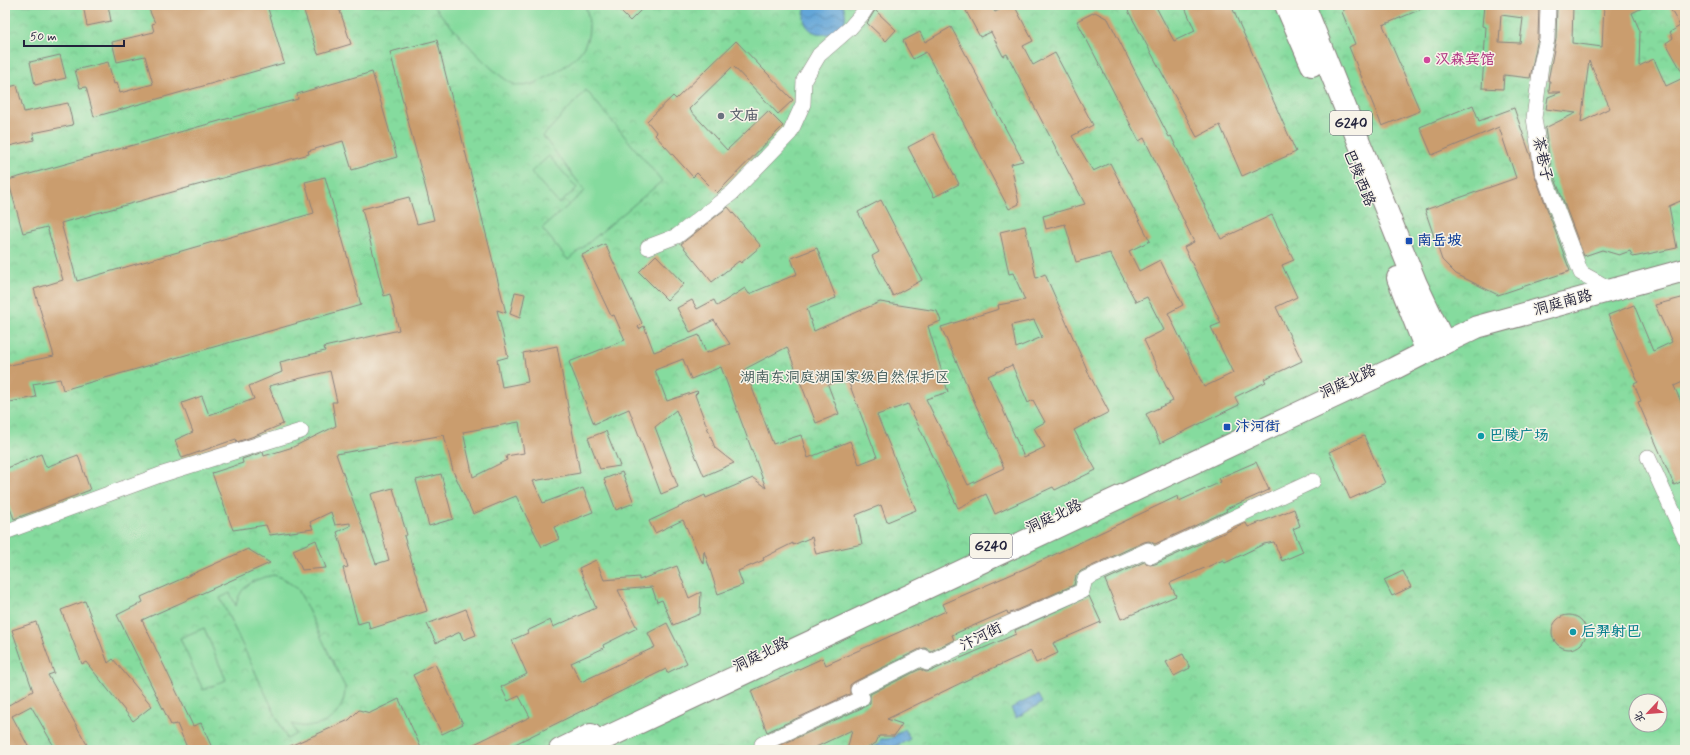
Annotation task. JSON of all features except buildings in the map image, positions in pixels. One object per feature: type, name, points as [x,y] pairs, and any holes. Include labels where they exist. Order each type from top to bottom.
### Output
[{"type":"main road","name":"巴陵西路","points":[[1286,5],[1358,174],[1434,344]]},
{"type":"main road","name":"巴陵西路","points":[[1304,5],[1416,284],[1434,344]]},
{"type":"main road","name":"洞庭南路","points":[[1434,344],[1477,327],[1685,270]]},
{"type":"main road","name":"洞庭北路","points":[[560,750],[917,580],[1350,381],[1434,344]]},
{"type":"main road","name":"洞庭北路","points":[[580,750],[1434,344]]},
{"type":"street","points":[[648,247],[677,236],[732,193],[790,133],[803,104],[804,80],[819,55],[850,28],[868,5]]},
{"type":"street","name":"茶巷子","points":[[1548,5],[1547,39],[1541,65],[1534,118],[1542,170],[1580,273],[1612,290]]},
{"type":"street","points":[[5,532],[160,475],[301,431]]},
{"type":"street","points":[[1648,457],[1685,538]]},
{"type":"street","name":"汴河街","points":[[762,744],[862,698],[858,690],[924,657],[927,663],[1005,625],[1082,591],[1085,579],[1148,550],[1151,556],[1313,481]]},
{"type":"green space","name":"湖南东洞庭湖国家级自然保护区","points":[[5,5],[1685,5],[1685,750],[5,750]]},
{"type":"green space","points":[[432,5],[585,5],[589,30],[587,40],[582,49],[568,64],[536,83],[520,86],[507,80],[484,61]]},
{"type":"green space","points":[[586,90],[662,181],[568,260],[542,228],[585,191],[543,136]]},
{"type":"green space","points":[[549,156],[577,188],[559,204],[531,172]]},
{"type":"green space","points":[[274,575],[284,579],[298,589],[345,687],[341,706],[336,714],[321,724],[302,726],[292,724],[296,734],[287,739],[220,598],[230,593],[236,606],[241,593],[249,584]]},
{"type":"green space","points":[[204,628],[226,680],[203,690],[180,638]]},
{"type":"water","points":[[807,5],[843,5],[845,18],[842,27],[834,33],[824,34],[815,32],[807,27],[804,18]]},
{"type":"water","points":[[1038,695],[1042,703],[1016,718],[1011,708]]},
{"type":"water","points":[[905,729],[910,739],[890,748],[868,750],[878,745],[881,739],[889,739]]},
{"type":"place","name":"汉森宾馆","points":[[1427,60]]},
{"type":"place","name":"文庙","points":[[721,116]]},
{"type":"place","name":"南岳坡","points":[[1409,241]]},
{"type":"place","name":"汴河街","points":[[1227,427]]},
{"type":"place","name":"巴陵广场","points":[[1481,436]]},
{"type":"place","name":"后羿射巴","points":[[1573,632]]}]
